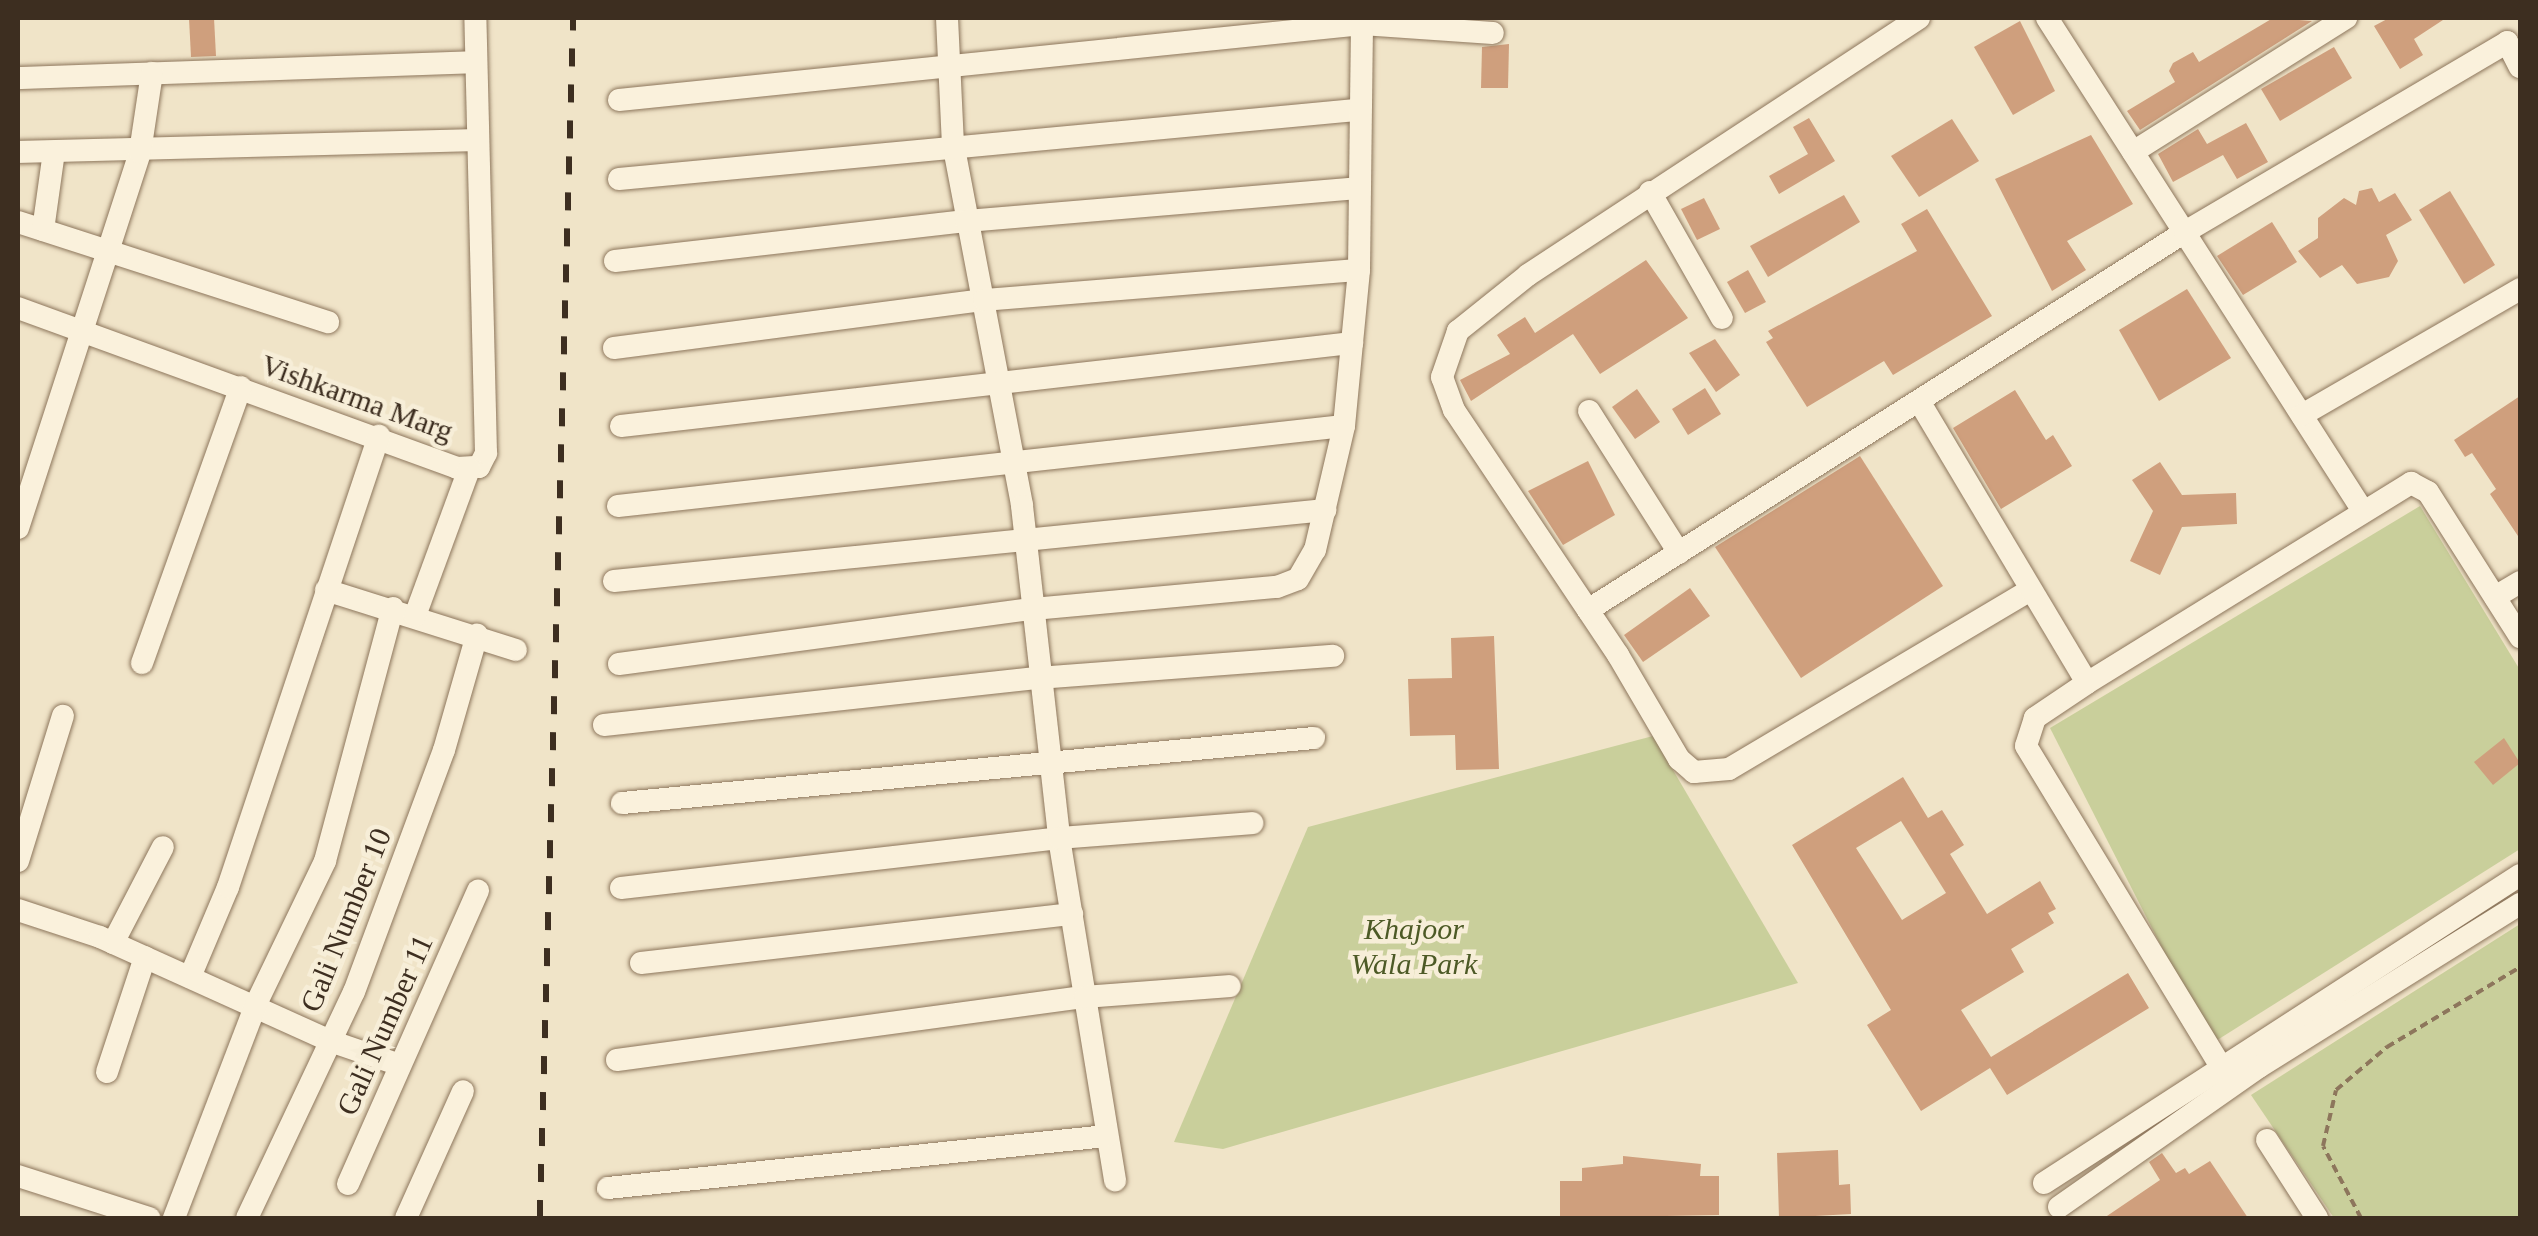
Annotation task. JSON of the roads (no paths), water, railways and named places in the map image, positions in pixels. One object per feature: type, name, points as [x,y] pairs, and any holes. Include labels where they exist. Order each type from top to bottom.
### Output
[{"type":"street","name":"Vishkarma Marg","points":[[18,308],[469,469],[486,453],[475,18]]},
{"type":"street","points":[[948,18],[954,143],[1026,536],[1048,759],[1115,1180]]},
{"type":"street","points":[[1919,18],[1650,192],[1458,331],[1442,378],[1454,410],[1588,610],[1679,759],[1710,776],[2029,591]]},
{"type":"street","points":[[2047,18],[2362,511]]},
{"type":"street","points":[[2133,152],[2346,18]]},
{"type":"street","points":[[619,664],[1032,609],[1277,587],[1310,566],[1344,426],[1352,343],[1358,270],[1356,110],[1362,21]]},
{"type":"street","points":[[618,100],[1362,21],[1493,33]]},
{"type":"street","points":[[1588,610],[2185,232],[2506,42],[2520,67]]},
{"type":"street","points":[[18,78],[476,62]]},
{"type":"street","points":[[18,528],[140,152],[152,73]]},
{"type":"street","points":[[619,179],[954,143],[1356,110]]},
{"type":"street","points":[[18,152],[140,152],[477,140]]},
{"type":"street","points":[[43,230],[54,152]]},
{"type":"street","points":[[614,261],[966,221],[1356,188]]},
{"type":"street","points":[[1650,192],[1722,318]]},
{"type":"street","points":[[18,222],[328,322]]},
{"type":"street","points":[[614,348],[984,300],[1358,270]]},
{"type":"street","points":[[2302,415],[2520,289]]},
{"type":"street","points":[[621,426],[1352,343]]},
{"type":"street","points":[[142,663],[241,387]]},
{"type":"street","points":[[1919,401],[2087,683]]},
{"type":"street","points":[[1588,411],[1679,553]]},
{"type":"street","points":[[618,506],[1344,426]]},
{"type":"street","points":[[190,977],[228,887],[379,436]]},
{"type":"street","points":[[174,1218],[256,1004],[325,862],[404,612],[469,469]]},
{"type":"street","points":[[2226,1075],[2026,746],[2035,718],[2362,511],[2420,484],[2520,638]]},
{"type":"street","points":[[614,581],[1026,536],[1325,510]]},
{"type":"street","points":[[2495,597],[2520,582]]},
{"type":"street","points":[[326,590],[477,634],[516,650]]},
{"type":"street","name":"Gali Number 10","points":[[246,1218],[330,1041],[444,750],[477,634]]},
{"type":"street","points":[[604,725],[1038,678],[1333,656]]},
{"type":"street","points":[[18,861],[64,716]]},
{"type":"street","points":[[622,803],[1048,759],[1314,738]]},
{"type":"street","points":[[620,888],[1059,838],[1252,823]]},
{"type":"street","points":[[113,943],[163,847]]},
{"type":"street","points":[[2059,1207],[2226,1075],[2520,875]]},
{"type":"street","name":"Gali Number 11","points":[[348,1184],[397,1064],[478,892]]},
{"type":"street","points":[[2044,1182],[2520,904]]},
{"type":"street","points":[[18,910],[113,943],[256,1004],[330,1041],[397,1064]]},
{"type":"street","points":[[640,963],[1072,914]]},
{"type":"street","points":[[107,1072],[145,957]]},
{"type":"street","points":[[617,1060],[1084,997],[1230,986]]},
{"type":"street","points":[[406,1218],[462,1091]]},
{"type":"street","points":[[608,1188],[1106,1136]]},
{"type":"street","points":[[2267,1140],[2316,1218]]},
{"type":"street","points":[[18,1176],[149,1218]]},
{"type":"railway","points":[[540,1218],[573,18]]},
{"type":"park label","name":"Khajoor Wala Park","points":[[1414,946]]}]
